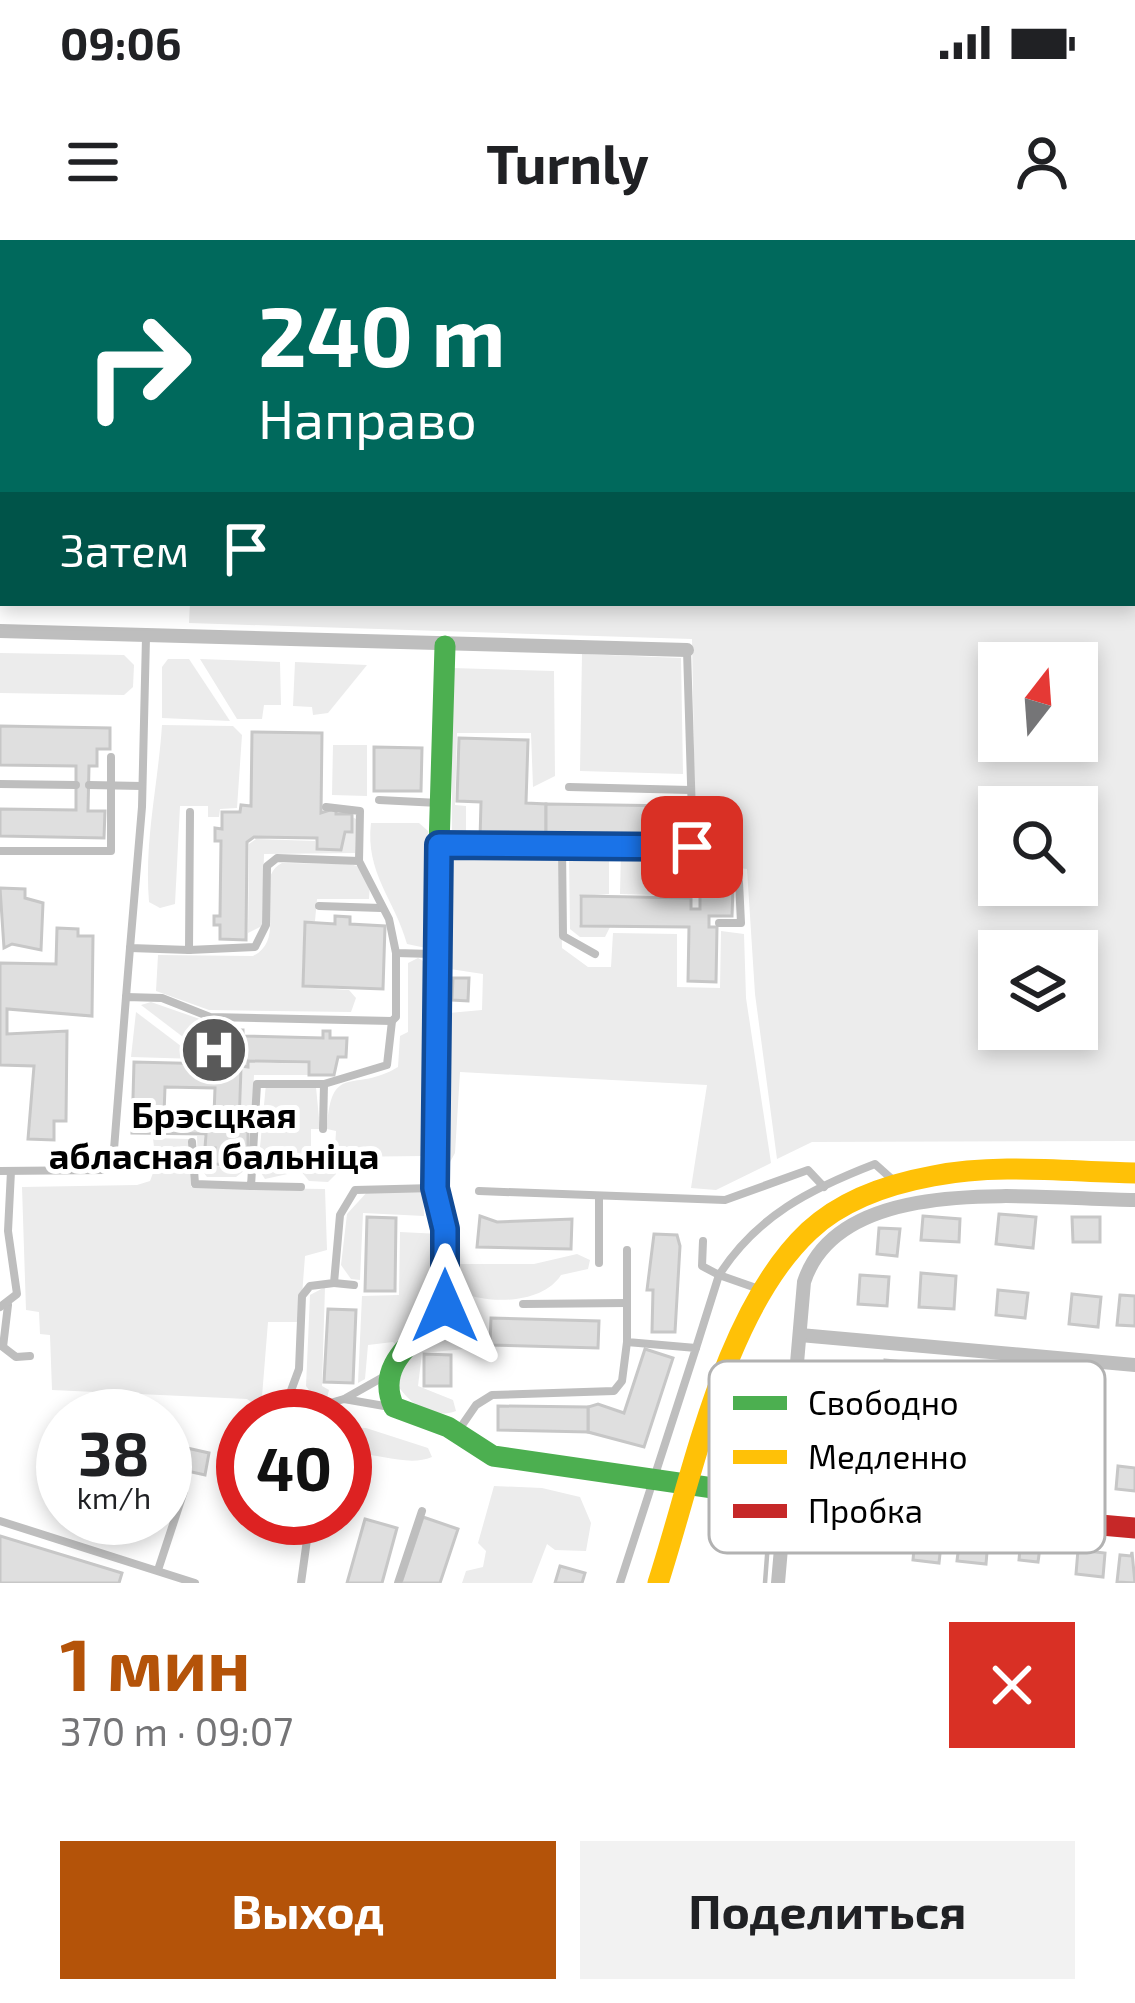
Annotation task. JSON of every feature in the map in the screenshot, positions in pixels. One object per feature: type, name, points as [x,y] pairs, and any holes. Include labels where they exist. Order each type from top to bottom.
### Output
[{"type":"street","points":[[0,631],[687,650]]},
{"type":"street","points":[[445,646],[435,954],[435,1188],[445,1229],[445,1306],[388,1374],[386,1391],[394,1407],[457,1432],[493,1456],[709,1490]]},
{"type":"street","points":[[730,1361],[759,1289],[823,1220],[896,1184],[939,1175],[1135,1173]]},
{"type":"street","points":[[798,1361],[811,1262],[859,1221],[892,1205],[910,1200],[1135,1200]]},
{"type":"street","points":[[800,1335],[1090,1361]]},
{"type":"street","points":[[1105,1362],[1135,1365]]},
{"type":"street","points":[[658,1583],[709,1425]]},
{"type":"street","points":[[1105,1525],[1135,1528]]},
{"type":"street","points":[[778,1583],[780,1553]]},
{"type":"lane","points":[[30,1356],[16,1357],[3,1347],[4,1306],[17,1294],[18,1270],[9,1252],[6,1171],[106,1170],[113,1162],[142,786],[146,635]]},
{"type":"lane","points":[[687,650],[694,883],[739,882],[741,922],[719,922]]},
{"type":"lane","points":[[0,851],[110,851],[110,757]]},
{"type":"lane","points":[[0,784],[76,784]]},
{"type":"lane","points":[[89,785],[142,786]]},
{"type":"lane","points":[[569,788],[690,790]]},
{"type":"lane","points":[[379,800],[440,802]]},
{"type":"lane","points":[[250,1186],[257,1084],[324,1084],[387,1065],[396,1017],[396,953],[382,908],[359,861],[360,812],[326,807]]},
{"type":"lane","points":[[189,950],[190,812]]},
{"type":"lane","points":[[439,845],[692,847]]},
{"type":"lane","points":[[562,847],[562,936],[595,954]]},
{"type":"lane","points":[[130,948],[255,947],[266,926],[270,860],[359,861]]},
{"type":"lane","points":[[319,906],[382,908]]},
{"type":"lane","points":[[396,953],[435,954]]},
{"type":"lane","points":[[126,997],[162,998],[210,1017],[392,1021]]},
{"type":"lane","points":[[323,1129],[324,1084]]},
{"type":"lane","points":[[192,1142],[195,1184],[301,1186]]},
{"type":"lane","points":[[620,1583],[719,1275],[741,1240],[771,1212],[875,1163],[896,1184]]},
{"type":"lane","points":[[479,1190],[725,1200],[808,1170],[824,1187]]},
{"type":"lane","points":[[334,1283],[340,1215],[355,1190],[435,1188]]},
{"type":"lane","points":[[599,1197],[599,1263]]},
{"type":"lane","points":[[703,1240],[702,1265],[759,1289]]},
{"type":"lane","points":[[457,1432],[476,1405],[492,1395],[614,1391],[622,1381],[627,1342],[627,1250]]},
{"type":"lane","points":[[288,1389],[299,1369],[302,1296],[310,1286],[354,1285]]},
{"type":"lane","points":[[523,1304],[627,1303]]},
{"type":"lane","points":[[627,1342],[696,1348]]},
{"type":"lane","points":[[362,1389],[388,1374]]},
{"type":"lane","points":[[372,1403],[394,1407]]},
{"type":"lane","points":[[398,1583],[422,1510]]},
{"type":"lane","points":[[0,1521],[195,1583]]},
{"type":"lane","points":[[158,1570],[166,1545]]},
{"type":"lane","points":[[301,1583],[306,1545]]},
{"type":"shaded area","points":[[190,606],[1135,606],[1135,1141],[812,1142],[777,1159],[755,994],[747,869],[696,863],[692,639],[189,623]]},
{"type":"shaded area","points":[[0,653],[124,655],[134,665],[133,687],[124,695],[0,693]]},
{"type":"shaded area","points":[[582,654],[681,658],[683,774],[580,771]]},
{"type":"shaded area","points":[[168,659],[189,659],[230,721],[162,718],[162,667]]},
{"type":"shaded area","points":[[200,659],[280,662],[281,705],[264,705],[262,719],[237,719]]},
{"type":"shaded area","points":[[295,662],[367,665],[328,713],[313,715],[312,707],[293,706]]},
{"type":"shaded area","points":[[452,668],[554,671],[555,776],[533,787],[531,733],[457,733],[455,805],[466,806],[466,834],[452,840]]},
{"type":"shaded area","points":[[162,725],[233,726],[242,735],[237,808],[220,809],[219,817],[208,817],[208,806],[180,806],[175,904],[160,908],[149,902],[148,879]]},
{"type":"shaded area","points":[[333,745],[367,745],[367,796],[332,795]]},
{"type":"shaded area","points":[[352,817],[356,819],[355,853],[264,854],[262,926],[248,933],[249,844],[256,839],[315,841],[316,850],[341,851],[346,834],[352,833]]},
{"type":"shaded area","points":[[371,823],[419,823],[428,831],[426,948],[407,944],[372,857]]},
{"type":"shaded area","points":[[449,845],[516,850],[517,858],[560,858],[562,948],[588,967],[611,967],[613,933],[677,934],[677,987],[720,988],[721,931],[744,934],[746,998],[771,1163],[716,1190],[691,1188],[707,1085],[460,1072],[455,1153],[450,1162],[449,1013],[482,1010],[483,974],[450,969]]},
{"type":"shaded area","points":[[578,850],[609,850],[609,894],[579,896],[579,925],[610,927],[605,937],[580,937],[570,929],[569,857]]},
{"type":"shaded area","points":[[621,850],[684,853],[688,896],[620,894]]},
{"type":"shaded area","points":[[282,863],[350,864],[360,867],[370,884],[369,899],[317,899],[315,921],[304,921],[302,987],[349,990],[356,998],[351,1012],[209,1010],[156,991],[158,955],[253,956],[264,947],[270,923],[269,882]]},
{"type":"shaded area","points":[[418,958],[425,962],[430,1151],[423,1156],[338,1157],[336,1174],[328,1182],[309,1181],[301,1171],[265,1179],[258,1168],[266,1084],[316,1087],[320,1129],[311,1129],[311,1148],[335,1149],[336,1131],[327,1129],[329,1108],[340,1086],[398,1067],[400,1036],[408,1032],[408,963]]},
{"type":"shaded area","points":[[151,1002],[214,1024],[213,1048],[204,1053],[141,1005]]},
{"type":"shaded area","points":[[136,1012],[198,1059],[131,1057]]},
{"type":"shaded area","points":[[250,1062],[309,1064],[308,1075],[254,1075],[249,1167],[236,1177],[207,1177],[198,1165],[197,1136],[204,1136],[205,1149],[213,1150],[214,1166],[233,1167],[234,1157],[248,1157],[249,1130],[241,1130],[242,1068]]},
{"type":"shaded area","points":[[153,1138],[189,1139],[191,1187],[325,1189],[327,1250],[305,1256],[300,1322],[268,1322],[263,1389],[216,1389],[216,1398],[192,1396],[192,1389],[52,1389],[50,1335],[40,1334],[39,1312],[26,1310],[22,1187],[137,1185],[150,1181],[156,1165]]},
{"type":"shaded area","points":[[369,1190],[423,1191],[424,1216],[363,1213],[360,1280],[351,1279],[341,1265],[347,1214]]},
{"type":"shaded area","points":[[400,1232],[440,1234],[438,1303],[432,1314],[416,1312],[414,1327],[422,1334],[447,1325],[464,1341],[464,1349],[422,1353],[418,1386],[453,1400],[456,1411],[430,1412],[403,1392],[397,1385],[408,1356],[393,1342],[368,1345],[365,1379],[358,1383],[362,1296],[399,1295]]},
{"type":"shaded area","points":[[577,1254],[590,1260],[588,1269],[561,1275],[527,1297],[497,1300],[455,1290],[454,1264],[534,1264]]},
{"type":"shaded area","points":[[325,1287],[322,1386],[327,1389],[306,1386],[310,1295]]},
{"type":"shaded area","points":[[372,1430],[428,1448],[432,1457],[411,1461],[372,1456]]},
{"type":"shaded area","points":[[494,1486],[542,1488],[580,1497],[591,1523],[586,1551],[555,1550],[547,1544],[532,1583],[462,1583],[466,1571],[483,1567],[486,1551],[478,1543]]},
{"type":"building","points":[[0,726],[110,728],[110,749],[97,749],[97,766],[89,766],[88,811],[105,811],[104,838],[0,836],[0,809],[76,810],[76,766],[0,765]]},
{"type":"building","points":[[252,732],[322,733],[321,813],[336,808],[336,814],[352,814],[352,832],[345,832],[341,850],[317,849],[317,838],[254,837],[247,842],[246,940],[220,939],[214,916],[220,916],[221,841],[215,841],[215,828],[222,829],[222,812],[240,812],[241,805],[251,806]]},
{"type":"building","points":[[459,738],[528,740],[526,803],[546,804],[546,841],[480,839],[481,802],[457,801]]},
{"type":"building","points":[[374,747],[422,748],[421,791],[374,791]]},
{"type":"building","points":[[546,804],[677,806],[676,839],[546,837]]},
{"type":"building","points":[[0,888],[25,889],[25,898],[43,903],[41,950],[12,944],[4,948]]},
{"type":"building","points":[[700,889],[733,889],[732,916],[709,916],[709,927],[717,927],[716,982],[688,981],[689,927],[581,926],[581,896],[691,898],[691,909],[700,909]]},
{"type":"building","points":[[335,916],[350,917],[350,924],[385,926],[383,989],[303,986],[305,922],[335,924]]},
{"type":"building","points":[[57,928],[93,936],[92,1016],[7,1009],[7,1034],[67,1031],[66,1121],[54,1121],[54,1140],[28,1139],[34,1066],[0,1065],[0,963],[56,964]]},
{"type":"building","points":[[453,978],[469,978],[468,1001],[452,1000]]},
{"type":"building","points":[[234,1030],[243,1030],[243,1036],[323,1038],[323,1031],[330,1031],[330,1038],[347,1038],[346,1057],[338,1057],[334,1075],[309,1075],[309,1062],[248,1061],[248,1067],[241,1066],[239,1131],[248,1131],[248,1157],[233,1156],[232,1165],[214,1164],[215,1148],[205,1148],[206,1134],[132,1133],[134,1062],[216,1064],[209,1060],[209,1052],[217,1052],[217,1036],[234,1036]],"holes":[[[165,1087],[215,1088],[214,1115],[164,1114]]]},
{"type":"building","points":[[999,1214],[1036,1217],[1033,1248],[996,1244]]},
{"type":"building","points":[[480,1216],[497,1222],[572,1219],[571,1249],[477,1247]]},
{"type":"building","points":[[923,1216],[960,1219],[959,1242],[921,1240]]},
{"type":"building","points":[[367,1217],[396,1218],[395,1291],[365,1291]]},
{"type":"building","points":[[1072,1217],[1100,1217],[1100,1242],[1073,1242]]},
{"type":"building","points":[[879,1228],[900,1229],[897,1256],[877,1254]]},
{"type":"building","points":[[654,1234],[677,1235],[680,1246],[675,1332],[652,1332],[653,1290],[647,1290]]},
{"type":"building","points":[[921,1273],[956,1276],[954,1309],[919,1307]]},
{"type":"building","points":[[860,1275],[889,1277],[887,1306],[858,1304]]},
{"type":"building","points":[[998,1290],[1028,1293],[1025,1318],[996,1315]]},
{"type":"building","points":[[1072,1294],[1101,1297],[1098,1327],[1069,1324]]},
{"type":"building","points":[[1120,1295],[1135,1296],[1135,1326],[1117,1325]]},
{"type":"building","points":[[328,1309],[356,1310],[353,1383],[324,1382]]},
{"type":"building","points":[[491,1318],[599,1321],[598,1348],[490,1345]]},
{"type":"building","points":[[645,1349],[673,1358],[644,1447],[588,1432],[588,1407],[598,1404],[624,1413]]},
{"type":"building","points":[[424,1354],[451,1355],[451,1386],[424,1386]]},
{"type":"building","points":[[498,1406],[588,1407],[588,1432],[498,1430]]},
{"type":"building","points":[[192,1449],[209,1453],[205,1475],[192,1472]]},
{"type":"building","points":[[1118,1466],[1135,1468],[1135,1491],[1116,1489]]},
{"type":"building","points":[[423,1517],[458,1529],[440,1583],[401,1583]]},
{"type":"building","points":[[372,1521],[397,1528],[382,1583],[347,1583],[358,1545],[372,1545]]},
{"type":"building","points":[[0,1536],[122,1573],[119,1583],[0,1583]]},
{"type":"building","points":[[1132,1552],[1135,1583],[1117,1582],[1120,1555],[1131,1556]]},
{"type":"building","points":[[914,1553],[940,1553],[939,1563],[913,1560]]},
{"type":"building","points":[[958,1553],[987,1553],[986,1564],[957,1561]]},
{"type":"building","points":[[1020,1553],[1039,1553],[1038,1562],[1019,1560]]},
{"type":"building","points":[[1078,1553],[1105,1553],[1103,1577],[1076,1574]]},
{"type":"building","points":[[560,1566],[585,1573],[582,1583],[555,1583]]},
{"type":"waterway","points":[[765,1583],[767,1553]]},
{"type":"traffic: fast","points":[[445,646],[434,1014],[435,1188],[445,1229],[445,1306],[395,1364],[389,1391],[394,1407],[448,1427],[493,1456],[709,1487]]},
{"type":"traffic: slow","points":[[728,1361],[754,1305],[780,1265],[809,1231],[836,1210],[867,1195],[958,1172],[1135,1173]]},
{"type":"traffic: slow","points":[[658,1583],[709,1415]]},
{"type":"traffic: jam","points":[[1105,1525],[1135,1528]]},
{"type":"place","name":"Брэсцкая абласная бальніца","points":[[214,1050]]},
{"type":"route","points":[[445,1306],[445,1229],[435,1188],[439,845],[692,847]]}]
